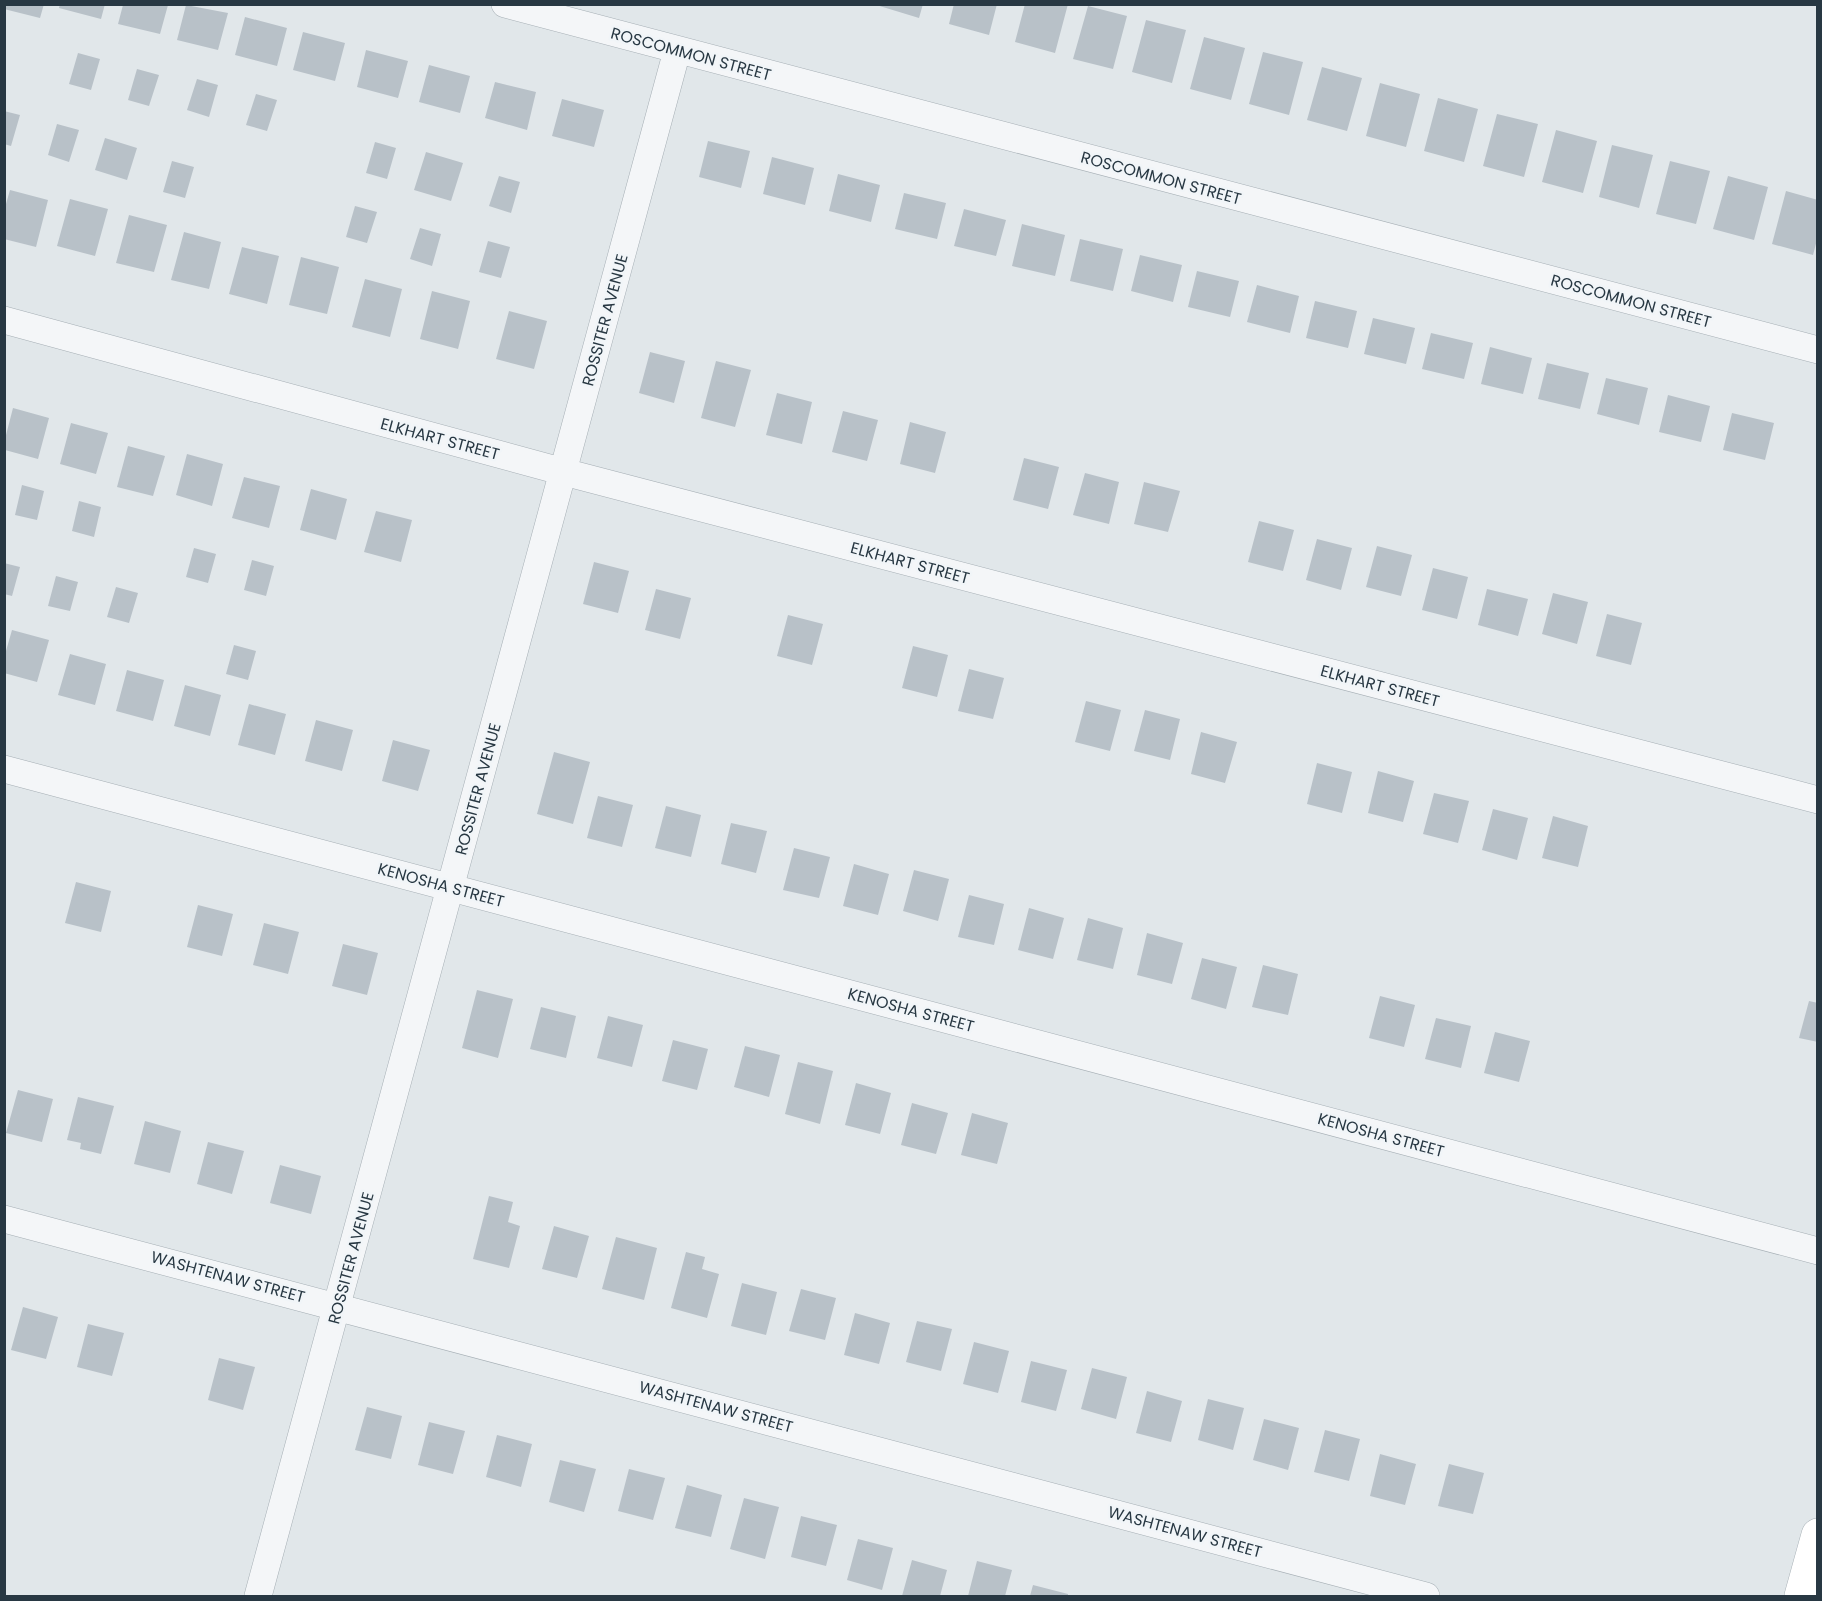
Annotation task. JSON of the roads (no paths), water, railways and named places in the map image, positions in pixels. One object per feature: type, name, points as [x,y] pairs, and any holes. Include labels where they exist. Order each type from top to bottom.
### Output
[{"type":"street","name":"ROSCOMMON STREET","points":[[504,4],[1818,350]]},
{"type":"street","name":"ROSSITER AVENUE","points":[[258,1596],[677,51]]},
{"type":"street","name":"ELKHART STREET","points":[[4,320],[564,472],[1818,800]]},
{"type":"street","name":"KENOSHA STREET","points":[[4,769],[1818,1251]]},
{"type":"street","name":"WASHTENAW STREET","points":[[4,1219],[1426,1596]]},
{"type":"street","points":[[1801,1596],[1818,1534]]}]
